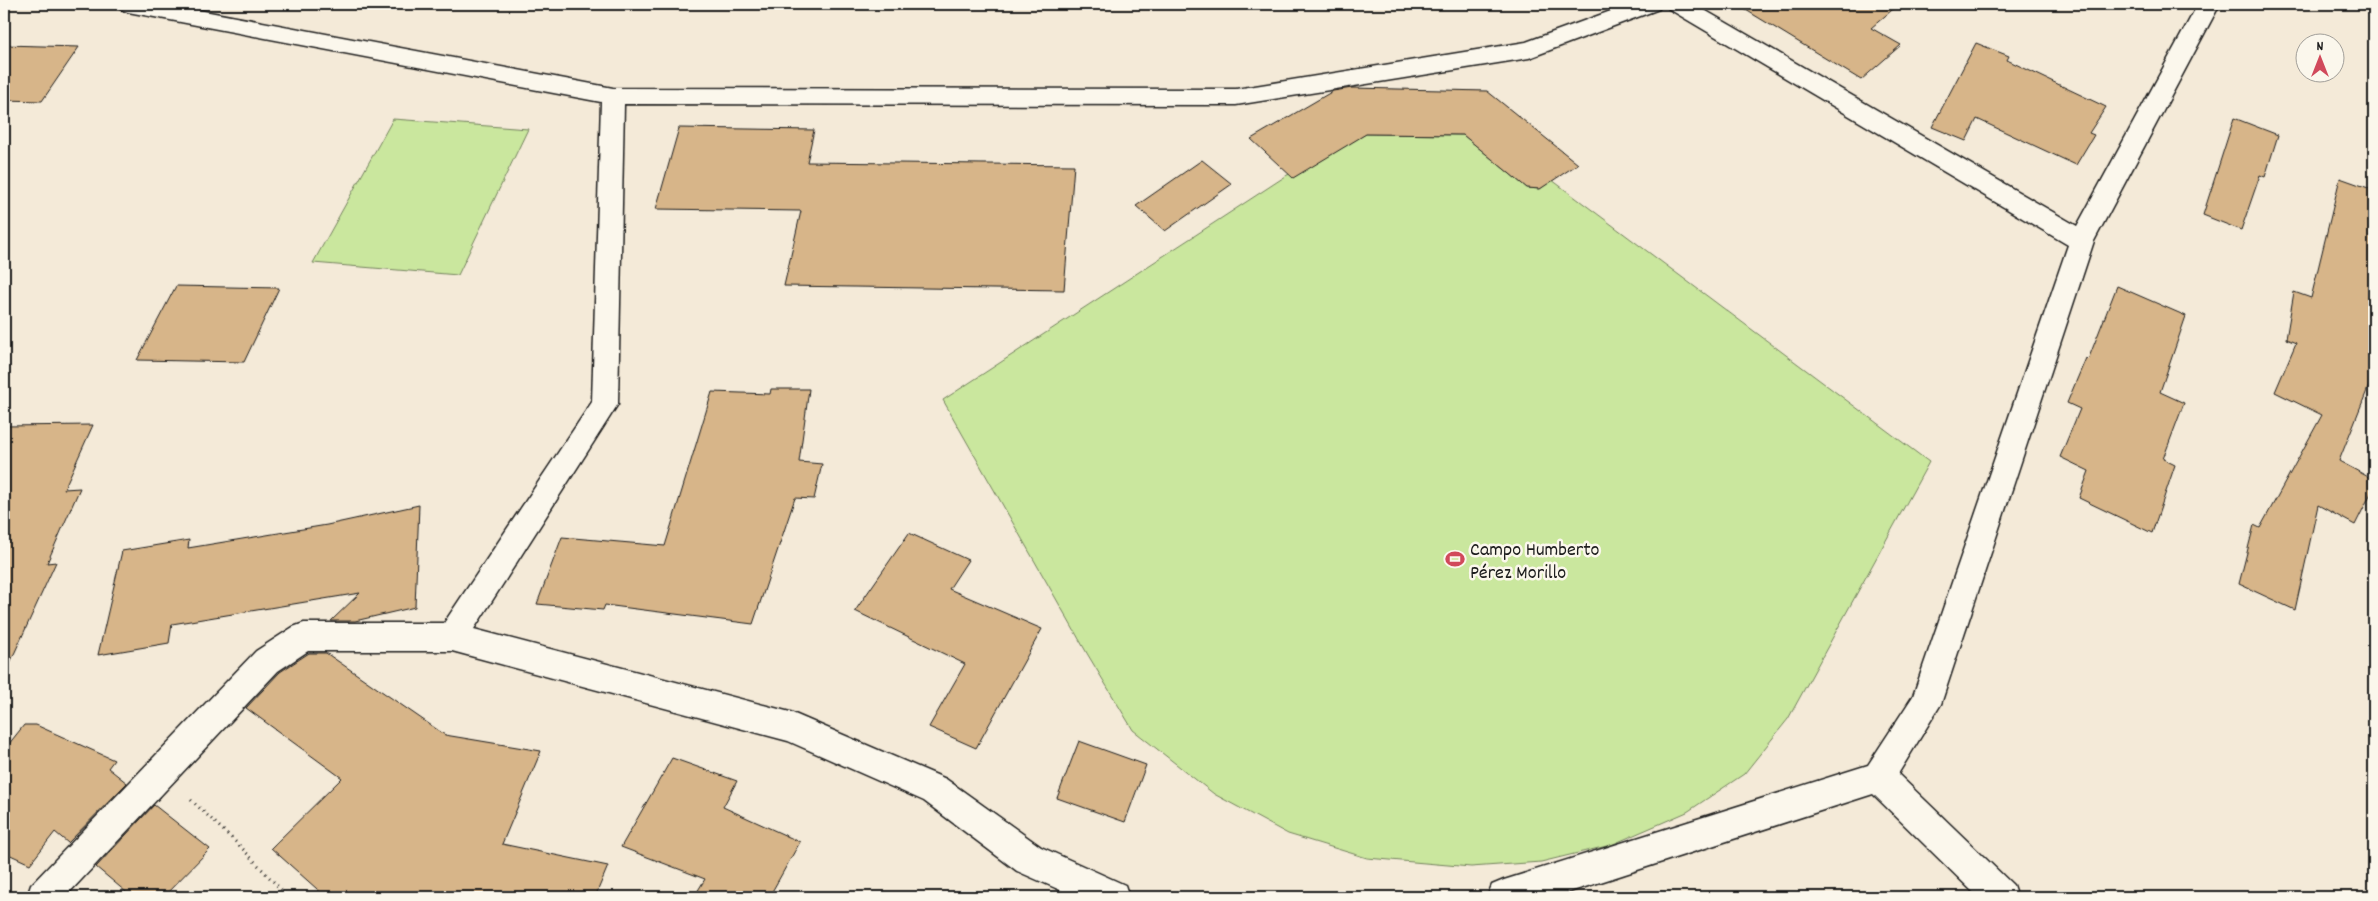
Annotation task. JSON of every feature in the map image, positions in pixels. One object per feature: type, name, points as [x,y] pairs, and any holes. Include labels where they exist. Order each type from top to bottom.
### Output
[{"type":"street","points":[[128,4],[613,96],[1236,97],[1529,50],[1651,4]]},
{"type":"street","points":[[1677,4],[2082,241]]},
{"type":"street","points":[[1504,897],[1878,777],[1926,704],[2082,241],[2209,4]]},
{"type":"street","points":[[452,637],[605,404],[613,96]]},
{"type":"street","points":[[43,897],[267,661],[304,637],[452,637],[790,728],[935,790],[1028,859],[1113,897]]},
{"type":"street","points":[[1878,777],[2001,897]]},
{"type":"path","points":[[161,772],[240,846],[288,897]]},
{"type":"green space","points":[[393,119],[528,129],[458,275],[313,263]]},
{"type":"green space","name":"Campo Humberto Pérez Morillo","points":[[1366,134],[1463,135],[1527,188],[1540,189],[1552,180],[1929,462],[1788,719],[1744,774],[1687,812],[1611,845],[1541,862],[1471,867],[1367,858],[1288,834],[1214,794],[1133,730],[1088,655],[943,400],[1289,174]]},
{"type":"building","points":[[1736,4],[1899,4],[1871,28],[1901,45],[1861,80]]},
{"type":"building","points":[[1976,43],[2009,56],[2007,60],[2106,107],[2089,133],[2094,135],[2076,165],[1977,119],[1966,141],[1932,127]]},
{"type":"building","points":[[4,45],[79,47],[42,101],[4,100]]},
{"type":"building","points":[[1352,88],[1487,91],[1578,164],[1540,189],[1527,188],[1463,135],[1366,134],[1293,178],[1251,139],[1333,91]]},
{"type":"building","points":[[2234,118],[2278,135],[2265,177],[2260,175],[2241,230],[2203,215]]},
{"type":"building","points":[[679,128],[814,130],[807,162],[1074,165],[1064,290],[784,286],[801,211],[656,209]]},
{"type":"building","points":[[1202,160],[1232,184],[1165,231],[1136,206]]},
{"type":"building","points":[[2340,178],[2374,190],[2374,373],[2339,461],[2374,480],[2374,487],[2355,525],[2318,505],[2295,610],[2239,584],[2254,525],[2260,528],[2322,415],[2275,392],[2296,343],[2286,339],[2294,292],[2311,298]]},
{"type":"building","points":[[176,286],[279,288],[244,362],[137,360]]},
{"type":"building","points":[[2117,286],[2186,316],[2160,392],[2184,403],[2163,459],[2175,465],[2152,533],[2079,498],[2089,471],[2060,457],[2080,409],[2067,403],[2086,358],[2088,360]]},
{"type":"building","points":[[771,389],[809,389],[799,462],[822,464],[814,499],[795,498],[753,624],[605,605],[603,610],[537,604],[562,537],[665,546],[712,392],[770,394]]},
{"type":"building","points":[[93,425],[64,489],[80,488],[47,563],[56,562],[4,676],[4,426]]},
{"type":"building","points":[[419,505],[415,607],[355,621],[331,621],[360,593],[172,624],[169,643],[98,655],[122,551],[189,540],[188,548],[327,525]]},
{"type":"building","points":[[909,533],[968,560],[949,589],[1042,629],[976,748],[929,727],[965,664],[855,611]]},
{"type":"building","points":[[309,653],[326,653],[445,735],[541,751],[502,844],[608,866],[595,897],[326,897],[271,848],[342,778],[246,708],[280,672]]},
{"type":"building","points":[[24,725],[36,725],[114,760],[108,768],[127,783],[68,843],[55,832],[30,864],[4,852],[4,750]]},
{"type":"building","points":[[1079,741],[1146,765],[1125,822],[1057,798]]},
{"type":"building","points":[[672,758],[737,781],[723,807],[800,842],[769,897],[694,897],[705,879],[621,847]]},
{"type":"building","points":[[154,805],[210,849],[163,897],[132,897],[96,867]]},
{"type":"place","name":"Campo Humberto Pérez Morillo","points":[[1455,559]]}]
